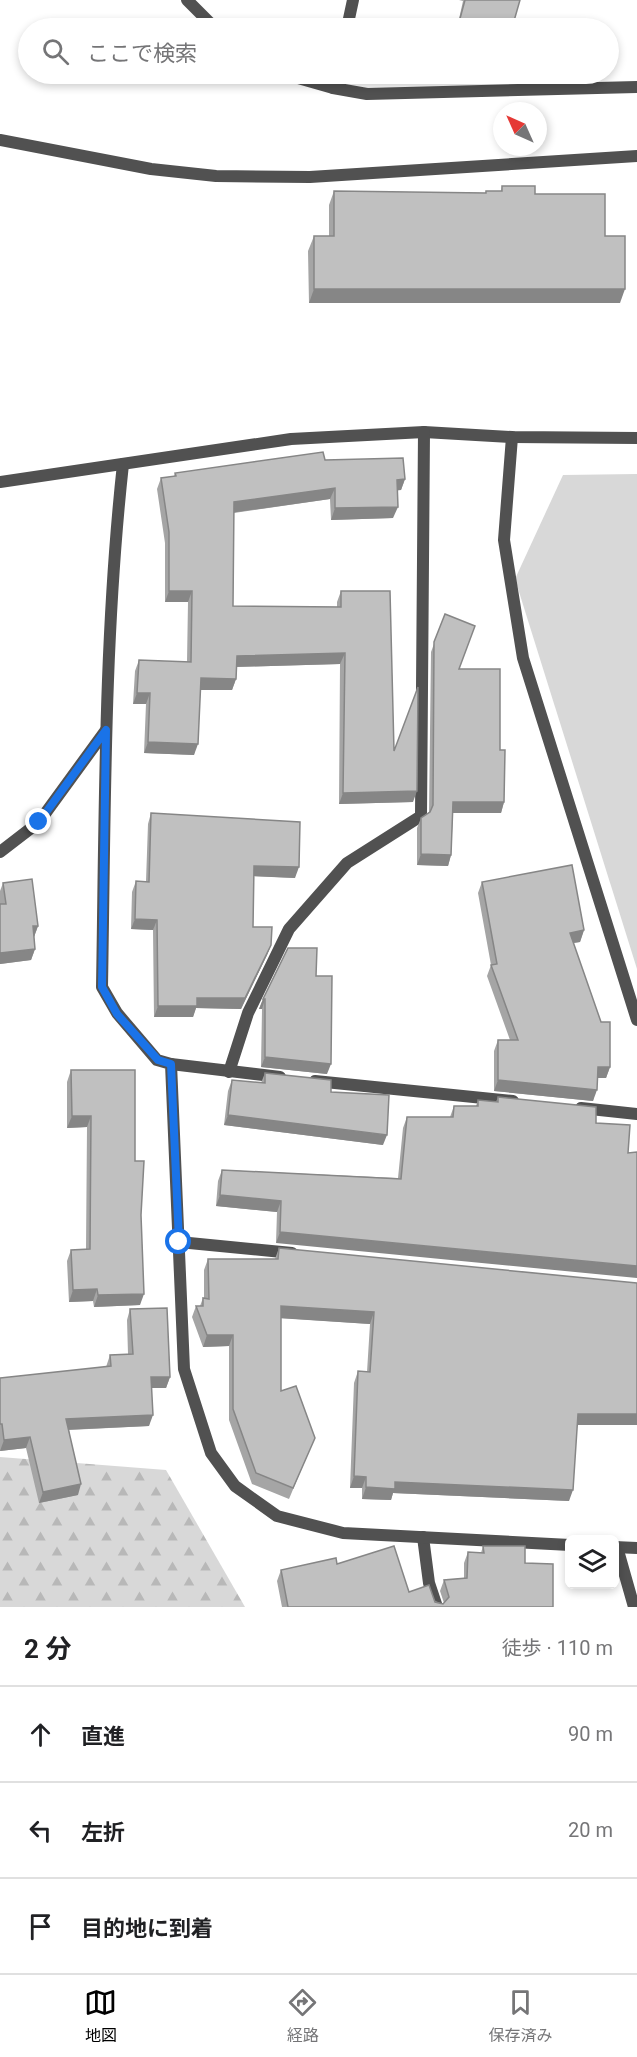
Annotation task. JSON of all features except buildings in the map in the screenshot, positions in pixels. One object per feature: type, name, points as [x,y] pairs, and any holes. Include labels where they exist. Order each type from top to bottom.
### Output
[{"type":"street","points":[[187,0],[205,18]]},
{"type":"street","points":[[349,18],[353,0]]},
{"type":"street","points":[[319,84],[366,94],[637,87]]},
{"type":"street","points":[[333,88],[334,84]]},
{"type":"street","points":[[0,140],[151,169],[216,176],[310,177],[637,156]]},
{"type":"street","points":[[229,1072],[248,1013],[289,929],[347,863],[421,816],[424,432]]},
{"type":"street","points":[[0,482],[291,439],[424,432],[512,437],[637,438]]},
{"type":"street","points":[[512,437],[504,540],[523,658],[637,1020]]},
{"type":"street","points":[[123,464],[112,561],[106,730],[102,987],[117,1014],[158,1060],[171,1064],[531,1103]]},
{"type":"street","points":[[0,852],[39,822],[106,730]]},
{"type":"street","points":[[171,1064],[184,1369],[211,1453],[235,1486],[277,1516],[343,1533],[565,1545]]},
{"type":"street","points":[[567,1106],[637,1114]]},
{"type":"street","points":[[179,1242],[308,1255]]},
{"type":"street","points":[[423,1537],[429,1583],[437,1607]]},
{"type":"street","points":[[619,1547],[637,1548]]},
{"type":"street","points":[[619,1557],[634,1607]]},
{"type":"green space","points":[[637,474],[637,969],[515,579],[563,475]]},
{"type":"green space","points":[[0,1457],[166,1470],[245,1607],[0,1607]]},
{"type":"route","points":[[39,822],[106,730],[102,987],[117,1014],[158,1060],[171,1064],[179,1242]]}]
